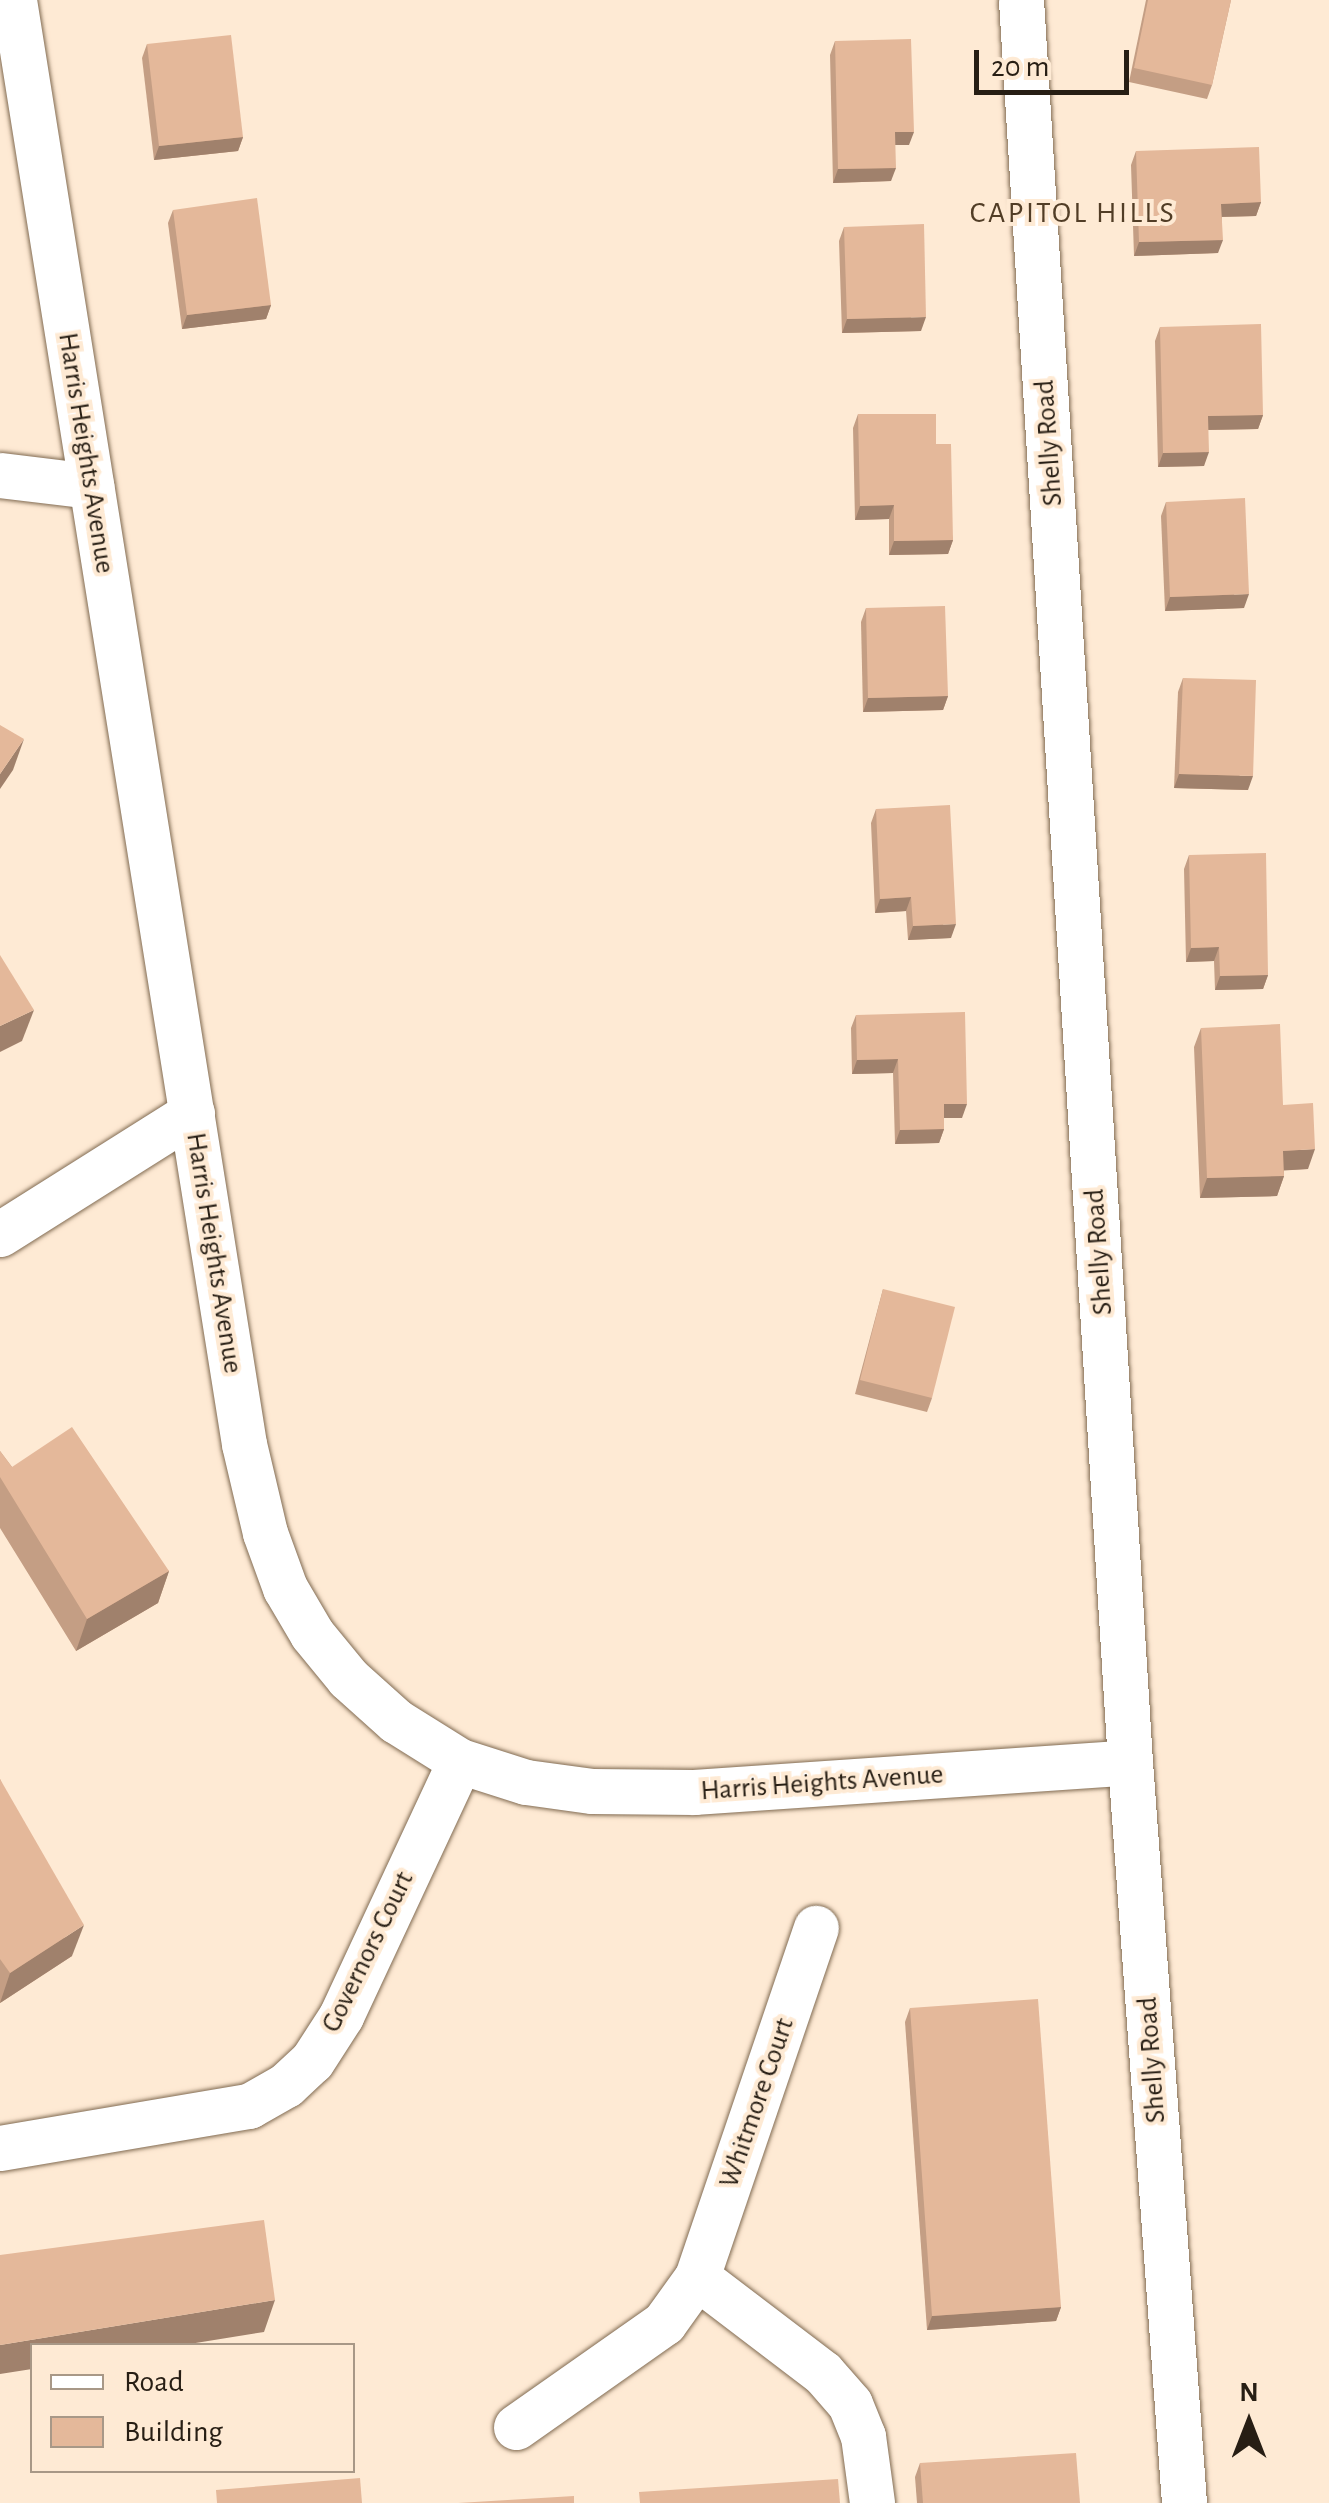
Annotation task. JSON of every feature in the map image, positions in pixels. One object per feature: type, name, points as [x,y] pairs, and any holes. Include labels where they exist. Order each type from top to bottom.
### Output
[{"type":"street","name":"Harris Heights Avenue","points":[[14,0],[244,1444],[285,1588],[348,1678],[396,1721],[460,1760],[542,1784],[677,1792],[1130,1762]]},
{"type":"street","name":"Shelly Road","points":[[1021,0],[1130,1762],[1184,2503]]},
{"type":"street","points":[[0,475],[91,486]]},
{"type":"street","points":[[0,1234],[192,1113]]},
{"type":"street","name":"Governors Court","points":[[0,2148],[249,2106],[286,2085],[312,2061],[341,2016],[460,1760]]},
{"type":"street","name":"Whitmore Court","points":[[516,2427],[664,2323],[696,2277],[816,1928]]},
{"type":"street","points":[[696,2277],[823,2373],[850,2404],[863,2436],[872,2503]]},
{"type":"building","points":[[1148,0],[1231,0],[1212,85],[1134,68]]},
{"type":"building","points":[[231,35],[243,137],[159,146],[147,44]]},
{"type":"building","points":[[911,39],[914,132],[895,132],[896,168],[838,169],[835,41]]},
{"type":"building","points":[[1259,147],[1261,202],[1221,204],[1223,240],[1139,242],[1136,151]]},
{"type":"building","points":[[257,198],[271,305],[187,315],[173,210]]},
{"type":"building","points":[[924,224],[926,317],[847,319],[844,227]]},
{"type":"building","points":[[1261,324],[1263,415],[1208,416],[1209,452],[1163,453],[1160,327]]},
{"type":"building","points":[[858,414],[936,414],[936,444],[951,444],[953,540],[894,541],[894,505],[860,506]]},
{"type":"building","points":[[1245,498],[1249,594],[1170,597],[1166,502]]},
{"type":"building","points":[[945,606],[948,696],[868,698],[866,608]]},
{"type":"building","points":[[1183,678],[1256,680],[1253,776],[1179,774]]},
{"type":"building","points":[[0,725],[24,739],[0,774]]},
{"type":"building","points":[[950,805],[956,924],[913,926],[911,897],[880,899],[876,809]]},
{"type":"building","points":[[1266,853],[1268,975],[1220,976],[1219,947],[1191,948],[1189,855]]},
{"type":"building","points":[[0,955],[34,1010],[0,1026]]},
{"type":"building","points":[[965,1012],[967,1104],[944,1104],[944,1129],[900,1130],[898,1059],[857,1060],[856,1015]]},
{"type":"building","points":[[1280,1024],[1283,1105],[1313,1103],[1315,1149],[1283,1151],[1284,1176],[1207,1178],[1201,1028]]},
{"type":"building","points":[[883,1289],[955,1307],[932,1398],[860,1380]]},
{"type":"building","points":[[72,1427],[169,1571],[87,1619],[0,1477],[0,1451],[12,1467]]},
{"type":"building","points":[[0,1779],[84,1925],[10,1973],[0,1959]]},
{"type":"building","points":[[1038,1999],[1061,2307],[932,2316],[910,2008]]},
{"type":"building","points":[[264,2220],[275,2300],[0,2345],[0,2255]]},
{"type":"building","points":[[1076,2453],[1080,2503],[923,2503],[920,2463]]},
{"type":"building","points":[[360,2478],[362,2503],[217,2503],[216,2490]]},
{"type":"building","points":[[838,2479],[840,2503],[640,2503],[639,2492]]},
{"type":"building","points":[[574,2496],[574,2503],[458,2503]]},
{"type":"district","name":"CAPITOL HILLS","points":[[1073,213]]}]
